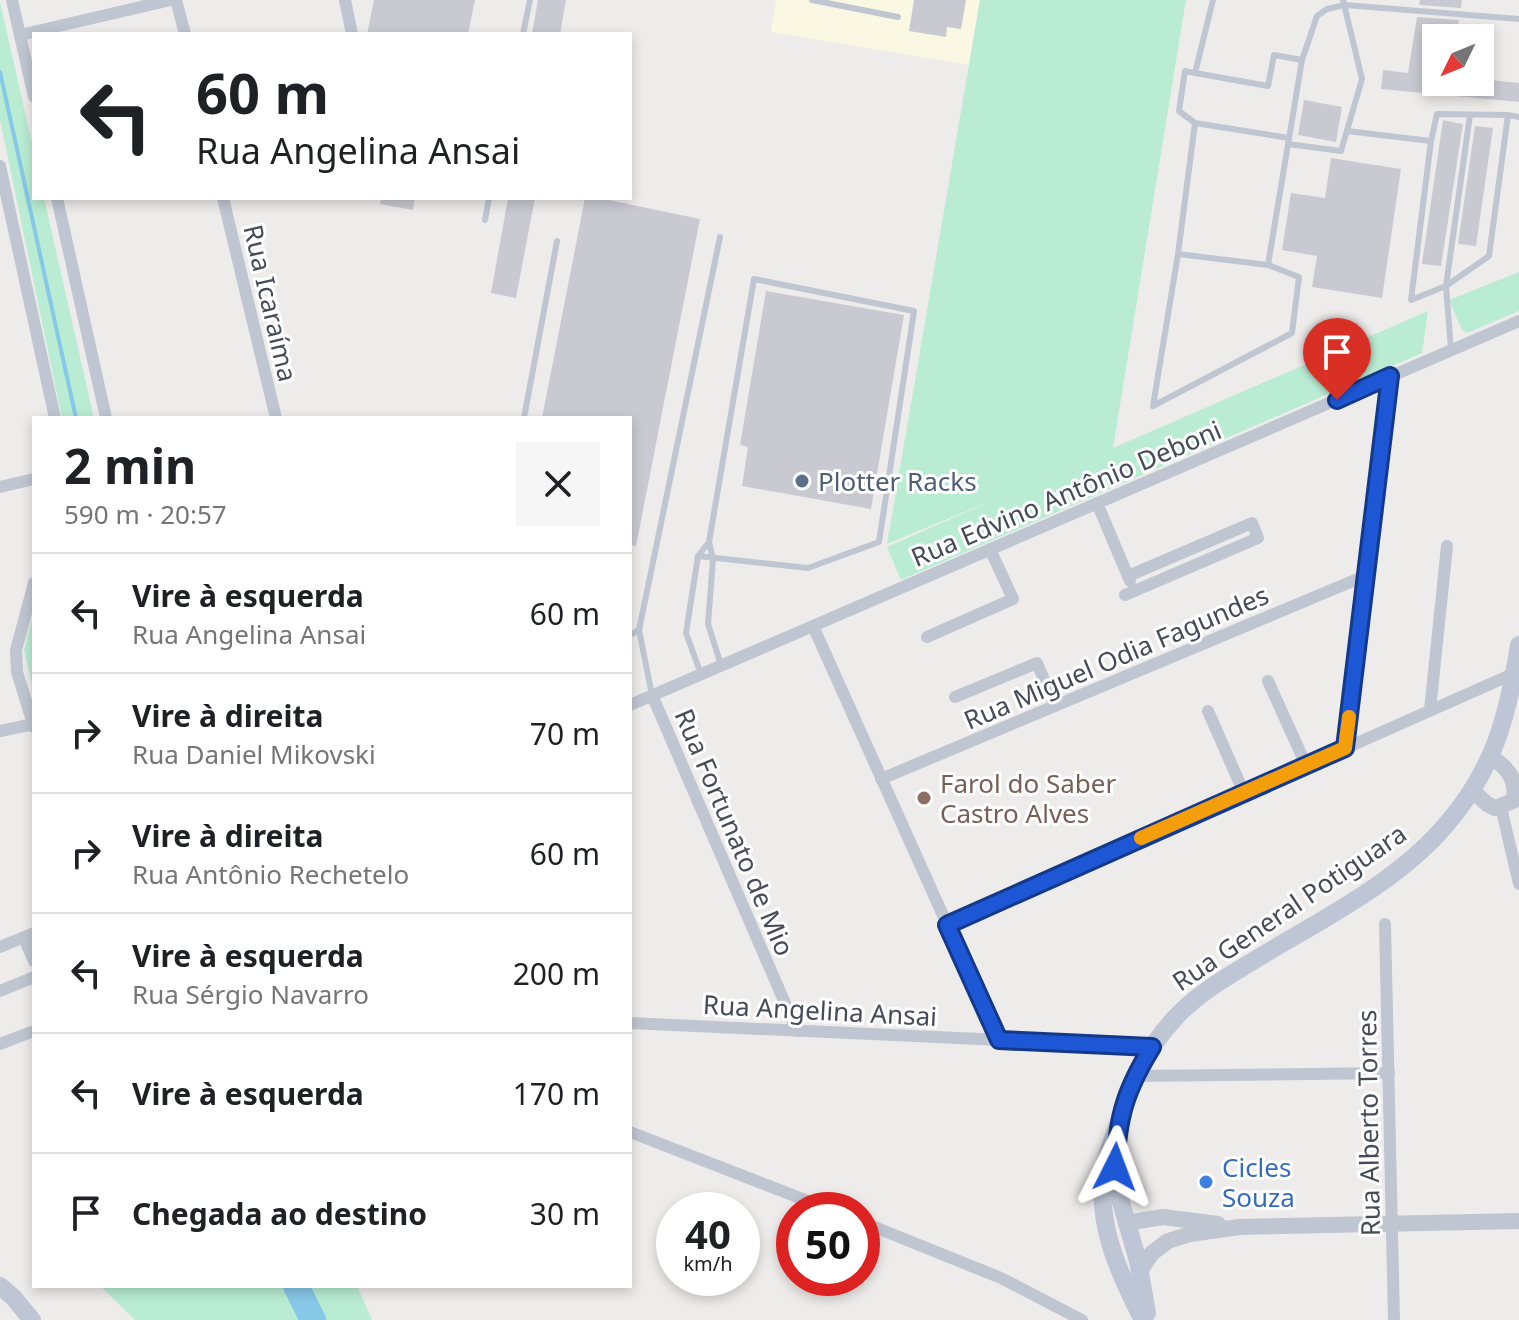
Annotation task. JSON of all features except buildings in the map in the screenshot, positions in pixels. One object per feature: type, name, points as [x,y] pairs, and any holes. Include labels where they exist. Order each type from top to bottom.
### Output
[{"type":"main road","name":"Rua General Potiguara","points":[[1146,1320],[1117,1264],[1105,1221],[1103,1195],[1105,1165],[1135,1076],[1152,1047],[1175,1018],[1207,990],[1398,870],[1445,827],[1491,757],[1506,716],[1519,645]]},
{"type":"main road","name":"Rua General Potiguara","points":[[1118,1124],[1116,1180],[1140,1271],[1146,1320]]},
{"type":"main road","points":[[1117,1264],[1126,1223]]},
{"type":"main road","points":[[0,1286],[32,1320]]},
{"type":"street","points":[[12,0],[32,88]]},
{"type":"street","points":[[33,32],[174,0],[184,32]]},
{"type":"street","points":[[345,0],[352,32]]},
{"type":"street","points":[[20,35],[32,32]]},
{"type":"street","points":[[0,166],[5,212],[55,416]]},
{"type":"street","points":[[57,200],[106,416]]},
{"type":"street","name":"Rua Icaraíma","points":[[223,200],[276,416]]},
{"type":"street","name":"Rua Edvino Antônio Deboni","points":[[632,704],[1519,321]]},
{"type":"street","points":[[1345,748],[1390,376]]},
{"type":"street","points":[[0,487],[32,479]]},
{"type":"street","points":[[1097,503],[1128,576],[1130,593],[1258,538],[1252,523],[1128,576]]},
{"type":"street","points":[[1430,710],[1447,546]]},
{"type":"street","points":[[927,637],[1013,599],[990,549]]},
{"type":"street","name":"Rua Miguel Odia Fagundes","points":[[881,779],[1367,575]]},
{"type":"street","points":[[32,590],[16,650],[17,672],[32,719]]},
{"type":"street","points":[[813,626],[999,1040]]},
{"type":"street","points":[[955,697],[1037,663],[1055,706]]},
{"type":"street","points":[[947,925],[1515,673]]},
{"type":"street","points":[[1268,681],[1306,765]]},
{"type":"street","name":"Rua Fortunato de Mio","points":[[652,695],[797,1031]]},
{"type":"street","points":[[1208,711],[1244,793]]},
{"type":"street","points":[[0,731],[32,725]]},
{"type":"street","points":[[1472,790],[1487,804],[1501,807],[1513,801],[1518,788],[1512,775],[1491,757]]},
{"type":"street","points":[[1501,807],[1519,884]]},
{"type":"street","name":"Rua Alberto Torres","points":[[1385,924],[1394,1320]]},
{"type":"street","points":[[0,947],[29,936]]},
{"type":"street","points":[[0,991],[32,978]]},
{"type":"street","name":"Rua Angelina Ansai","points":[[632,1023],[1152,1047]]},
{"type":"street","points":[[0,1044],[32,1032]]},
{"type":"street","points":[[1135,1076],[1389,1073]]},
{"type":"street","points":[[632,1133],[785,1192]]},
{"type":"street","points":[[1126,1223],[1163,1217],[1239,1227]]},
{"type":"street","points":[[1140,1271],[1152,1253],[1168,1241],[1190,1234],[1239,1227],[1519,1221]]},
{"type":"street","points":[[880,1229],[1001,1278],[1082,1320]]},
{"type":"lane","points":[[523,32],[530,0]]},
{"type":"lane","points":[[812,0],[898,17]]},
{"type":"lane","points":[[1195,73],[1213,0]]},
{"type":"lane","points":[[1302,60],[1274,55],[1268,86],[1185,71],[1179,111],[1195,123],[1341,151],[1362,79],[1344,2]]},
{"type":"lane","points":[[1268,265],[1302,60],[1317,16],[1344,2],[1519,19]]},
{"type":"lane","points":[[1508,115],[1489,256],[1446,286],[1411,300],[1437,114],[1508,115],[1519,117]]},
{"type":"lane","points":[[1451,350],[1446,286],[1470,115]]},
{"type":"lane","points":[[1178,254],[1268,265],[1299,277],[1292,333],[1153,406],[1178,254],[1195,123]]},
{"type":"lane","points":[[1347,131],[1431,141]]},
{"type":"lane","points":[[485,220],[489,200]]},
{"type":"lane","points":[[652,695],[639,630],[720,237]]},
{"type":"lane","points":[[524,416],[557,241]]},
{"type":"lane","points":[[698,556],[713,559],[808,568],[879,542],[914,311],[754,279],[709,542],[713,559],[708,624],[721,665]]},
{"type":"lane","points":[[701,674],[686,633],[698,556],[709,542]]},
{"type":"lane","points":[[632,634],[639,630]]},
{"type":"shaded area","points":[[776,0],[980,0],[969,65],[771,32]]},
{"type":"green space","points":[[980,0],[1186,0],[1113,448],[1428,311],[1422,353],[901,580],[887,547],[996,499],[887,544]]},
{"type":"green space","points":[[0,2],[32,143],[32,200],[44,200],[94,416],[62,416],[0,120]]},
{"type":"green space","points":[[1519,272],[1519,311],[1467,333],[1462,330],[1449,300]]},
{"type":"green space","points":[[32,619],[32,685],[24,650]]},
{"type":"green space","points":[[102,1288],[358,1288],[372,1320],[135,1320]]},
{"type":"waterway","points":[[0,72],[76,416]]},
{"type":"waterway","points":[[297,1288],[313,1320]]},
{"type":"slow traffic","points":[[1141,838],[1345,748],[1349,717]]},
{"type":"place","name":"Plotter Racks","points":[[802,481]]},
{"type":"place","name":"Farol do Saber Castro Alves","points":[[924,798]]},
{"type":"place","name":"Cicles Souza","points":[[1206,1182]]},
{"type":"route","points":[[1115,1167],[1118,1124],[1123,1105],[1152,1047],[999,1040],[947,925],[1345,748],[1390,376],[1337,400]]}]
